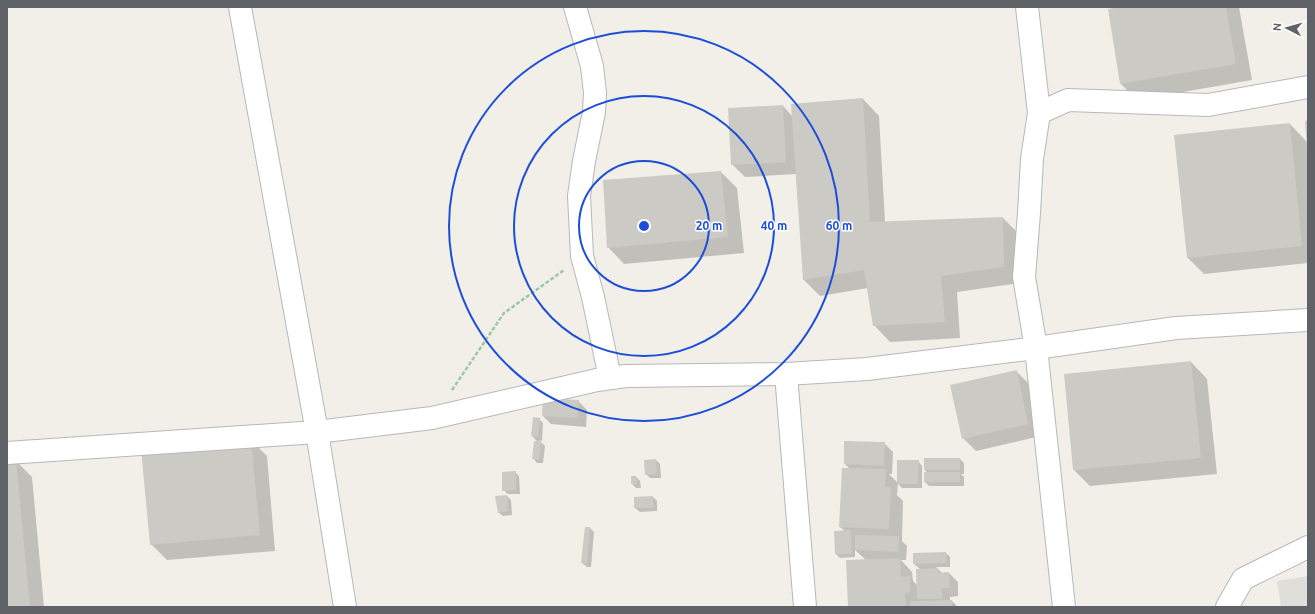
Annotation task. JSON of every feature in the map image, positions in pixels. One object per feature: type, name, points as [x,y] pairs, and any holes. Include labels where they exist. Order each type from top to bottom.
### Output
[{"type":"street","points":[[240,7],[317,432],[345,607]]},
{"type":"street","points":[[574,7],[592,66],[595,93],[594,112],[584,160],[579,196],[582,256],[594,297],[610,378]]},
{"type":"street","points":[[1027,7],[1039,113],[1032,158],[1024,277],[1036,348],[1064,607]]},
{"type":"street","points":[[1039,113],[1068,100],[1208,105],[1308,87]]},
{"type":"street","points":[[7,453],[317,432],[432,418],[610,378],[626,376],[786,374],[867,369],[1036,348],[1176,328],[1308,320]]},
{"type":"street","points":[[786,374],[805,607]]},
{"type":"street","points":[[1226,607],[1243,578],[1308,548]]},
{"type":"street","points":[[1243,578],[1246,607]]},
{"type":"path","points":[[432,418],[504,313],[582,256]]},
{"type":"shaded area","points":[[1308,576],[1308,607],[1281,607],[1277,581]]},
{"type":"building","points":[[1120,7],[1226,7],[1236,64],[1120,84],[1108,9]]},
{"type":"building","points":[[863,98],[870,222],[1003,217],[1004,267],[941,276],[945,322],[873,326],[864,270],[803,280],[791,104]]},
{"type":"building","points":[[783,105],[786,162],[731,165],[728,108]]},
{"type":"building","points":[[1308,120],[1308,147],[1307,147],[1305,121]]},
{"type":"building","points":[[1290,123],[1302,246],[1187,258],[1174,135]]},
{"type":"building","points":[[721,171],[728,237],[607,248],[603,180]]},
{"type":"building","points":[[1191,361],[1201,458],[1073,470],[1064,374]]},
{"type":"building","points":[[1017,370],[1028,424],[962,439],[950,385]]},
{"type":"building","points":[[543,398],[579,400],[577,418],[542,416]]},
{"type":"building","points":[[533,417],[540,418],[538,437],[531,436]]},
{"type":"building","points":[[251,439],[260,535],[150,545],[141,449]]},
{"type":"building","points":[[534,441],[541,441],[539,460],[532,459]]},
{"type":"building","points":[[844,441],[885,442],[884,466],[844,464]]},
{"type":"building","points":[[924,458],[960,458],[960,470],[924,470]]},
{"type":"building","points":[[656,459],[657,474],[645,475],[644,460]]},
{"type":"building","points":[[16,460],[30,607],[7,607],[7,461]]},
{"type":"building","points":[[897,460],[919,460],[918,484],[897,484]]},
{"type":"building","points":[[842,468],[886,469],[885,487],[891,487],[889,529],[839,527]]},
{"type":"building","points":[[516,471],[516,490],[502,491],[502,472]]},
{"type":"building","points":[[924,472],[960,472],[960,482],[924,482]]},
{"type":"building","points":[[631,476],[636,476],[637,484],[631,484]]},
{"type":"building","points":[[507,495],[508,511],[498,513],[495,496]]},
{"type":"building","points":[[653,496],[654,508],[634,508],[634,497]]},
{"type":"building","points":[[585,527],[590,527],[587,564],[581,563]]},
{"type":"building","points":[[851,530],[852,554],[835,554],[834,531]]},
{"type":"building","points":[[855,535],[899,536],[898,552],[855,550]]},
{"type":"building","points":[[946,552],[947,563],[913,564],[913,553]]},
{"type":"building","points":[[900,558],[901,577],[910,576],[910,592],[905,593],[906,607],[848,607],[846,560]]},
{"type":"building","points":[[938,568],[938,573],[949,572],[950,588],[942,588],[942,599],[917,599],[916,569]]},
{"type":"building","points":[[952,600],[952,607],[910,607],[910,601]]}]
